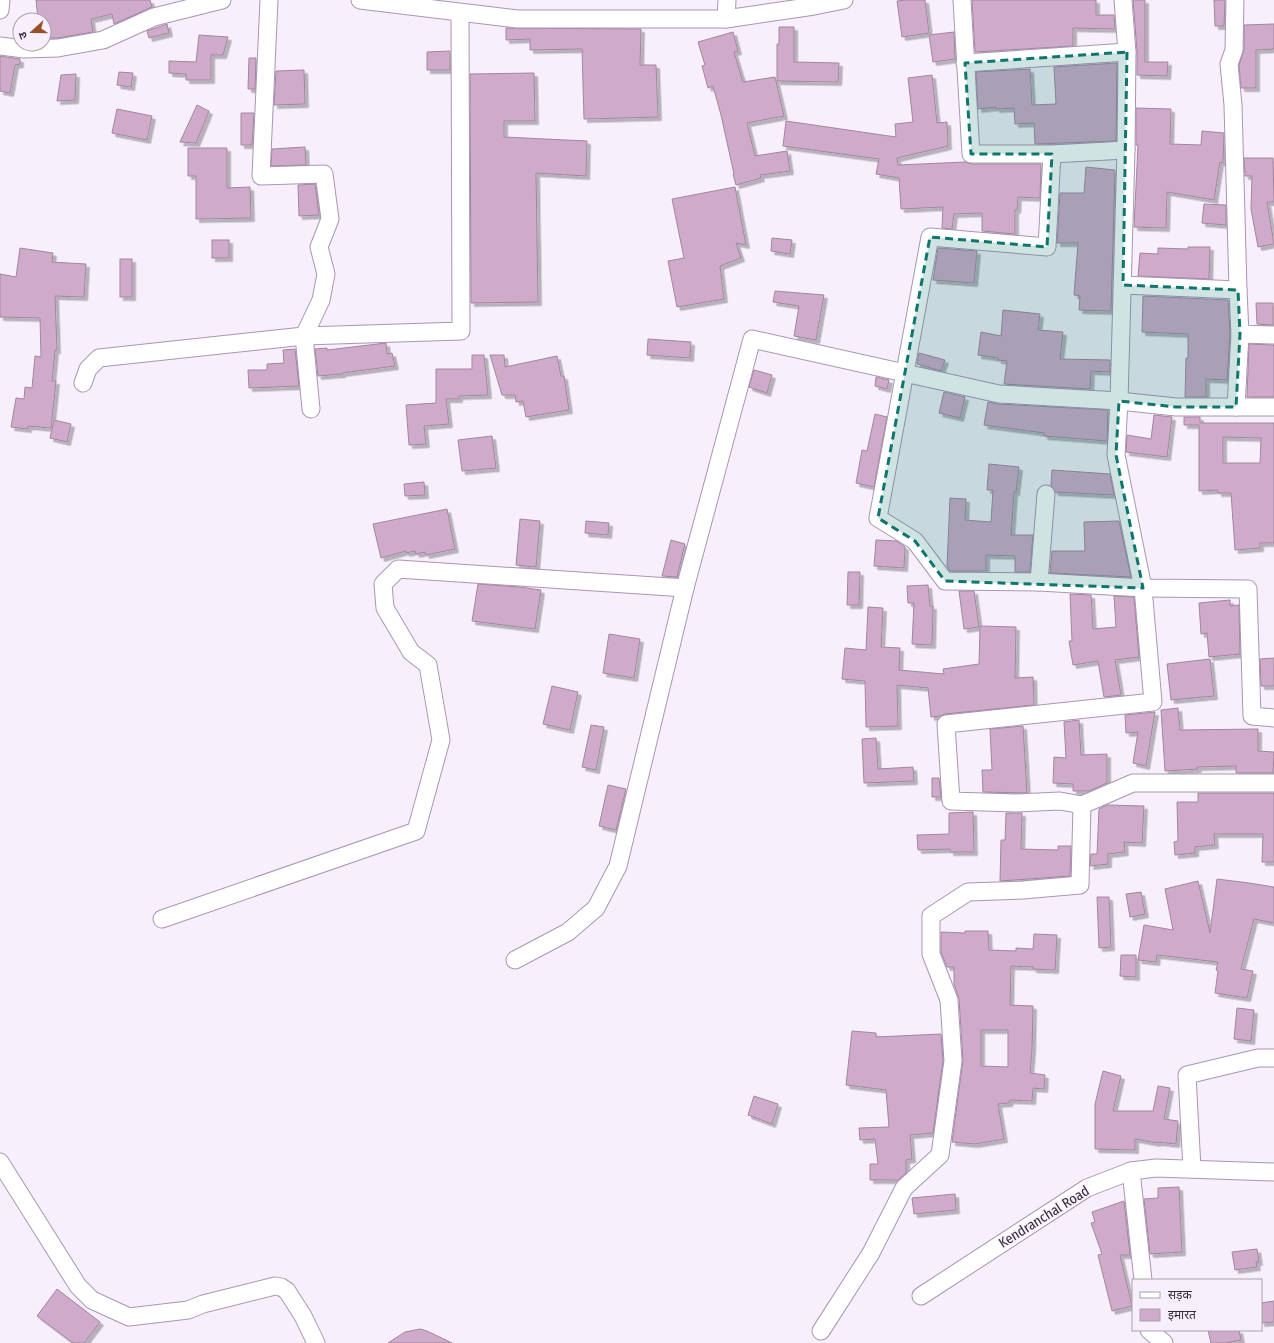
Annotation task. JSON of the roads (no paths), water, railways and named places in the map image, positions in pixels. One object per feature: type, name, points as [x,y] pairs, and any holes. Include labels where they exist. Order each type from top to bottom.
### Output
[{"type":"street","points":[[0,10],[2,0]]},
{"type":"street","points":[[0,46],[24,49],[58,48],[103,40],[154,17],[222,0]]},
{"type":"street","points":[[269,0],[261,176],[324,174],[330,219],[319,246],[326,274],[321,300],[304,336],[311,409]]},
{"type":"street","points":[[360,0],[460,13],[517,18],[726,19],[844,0]]},
{"type":"street","points":[[726,0],[726,19]]},
{"type":"street","points":[[962,0],[971,154],[1052,154],[1126,150]]},
{"type":"street","points":[[1123,0],[1127,52],[1126,150],[1123,285],[1116,455],[1143,588],[1153,702],[946,724],[951,801],[1060,801],[1082,805],[1133,783],[1274,783]]},
{"type":"street","points":[[1235,0],[1234,50],[1229,64],[1233,105],[1240,334],[1236,407]]},
{"type":"street","points":[[83,383],[88,369],[99,358],[304,336],[461,331],[460,13]]},
{"type":"street","points":[[965,63],[1127,52]]},
{"type":"street","points":[[1052,154],[1046,247],[930,237],[878,518],[915,542],[945,581],[1039,582],[1143,588],[1248,589],[1252,716],[1274,718]]},
{"type":"street","points":[[1123,285],[1238,290]]},
{"type":"street","points":[[1240,334],[1274,335]]},
{"type":"street","points":[[515,960],[568,932],[596,908],[618,866],[685,588],[752,339],[999,394],[1176,407],[1274,407]]},
{"type":"street","points":[[1039,582],[1046,494]]},
{"type":"street","points":[[162,919],[416,831],[441,740],[428,665],[411,652],[385,608],[383,584],[398,569],[685,588]]},
{"type":"street","points":[[821,1331],[871,1252],[904,1188],[940,1155],[953,1061],[949,1000],[931,954],[931,916],[968,892],[1023,890],[1080,885],[1082,805]]},
{"type":"street","points":[[1192,1169],[1187,1075],[1258,1058],[1274,1058]]},
{"type":"street","points":[[0,1162],[78,1286],[92,1300],[129,1317],[188,1310],[202,1304],[233,1296],[274,1286],[281,1287],[287,1291],[303,1316],[316,1343]]},
{"type":"street","name":"Kendranchal Road","points":[[921,1296],[1087,1188],[1131,1172],[1156,1168],[1274,1172]]},
{"type":"street","points":[[1131,1172],[1143,1279]]},
{"type":"street","points":[[1150,1331],[1164,1343]]}]
